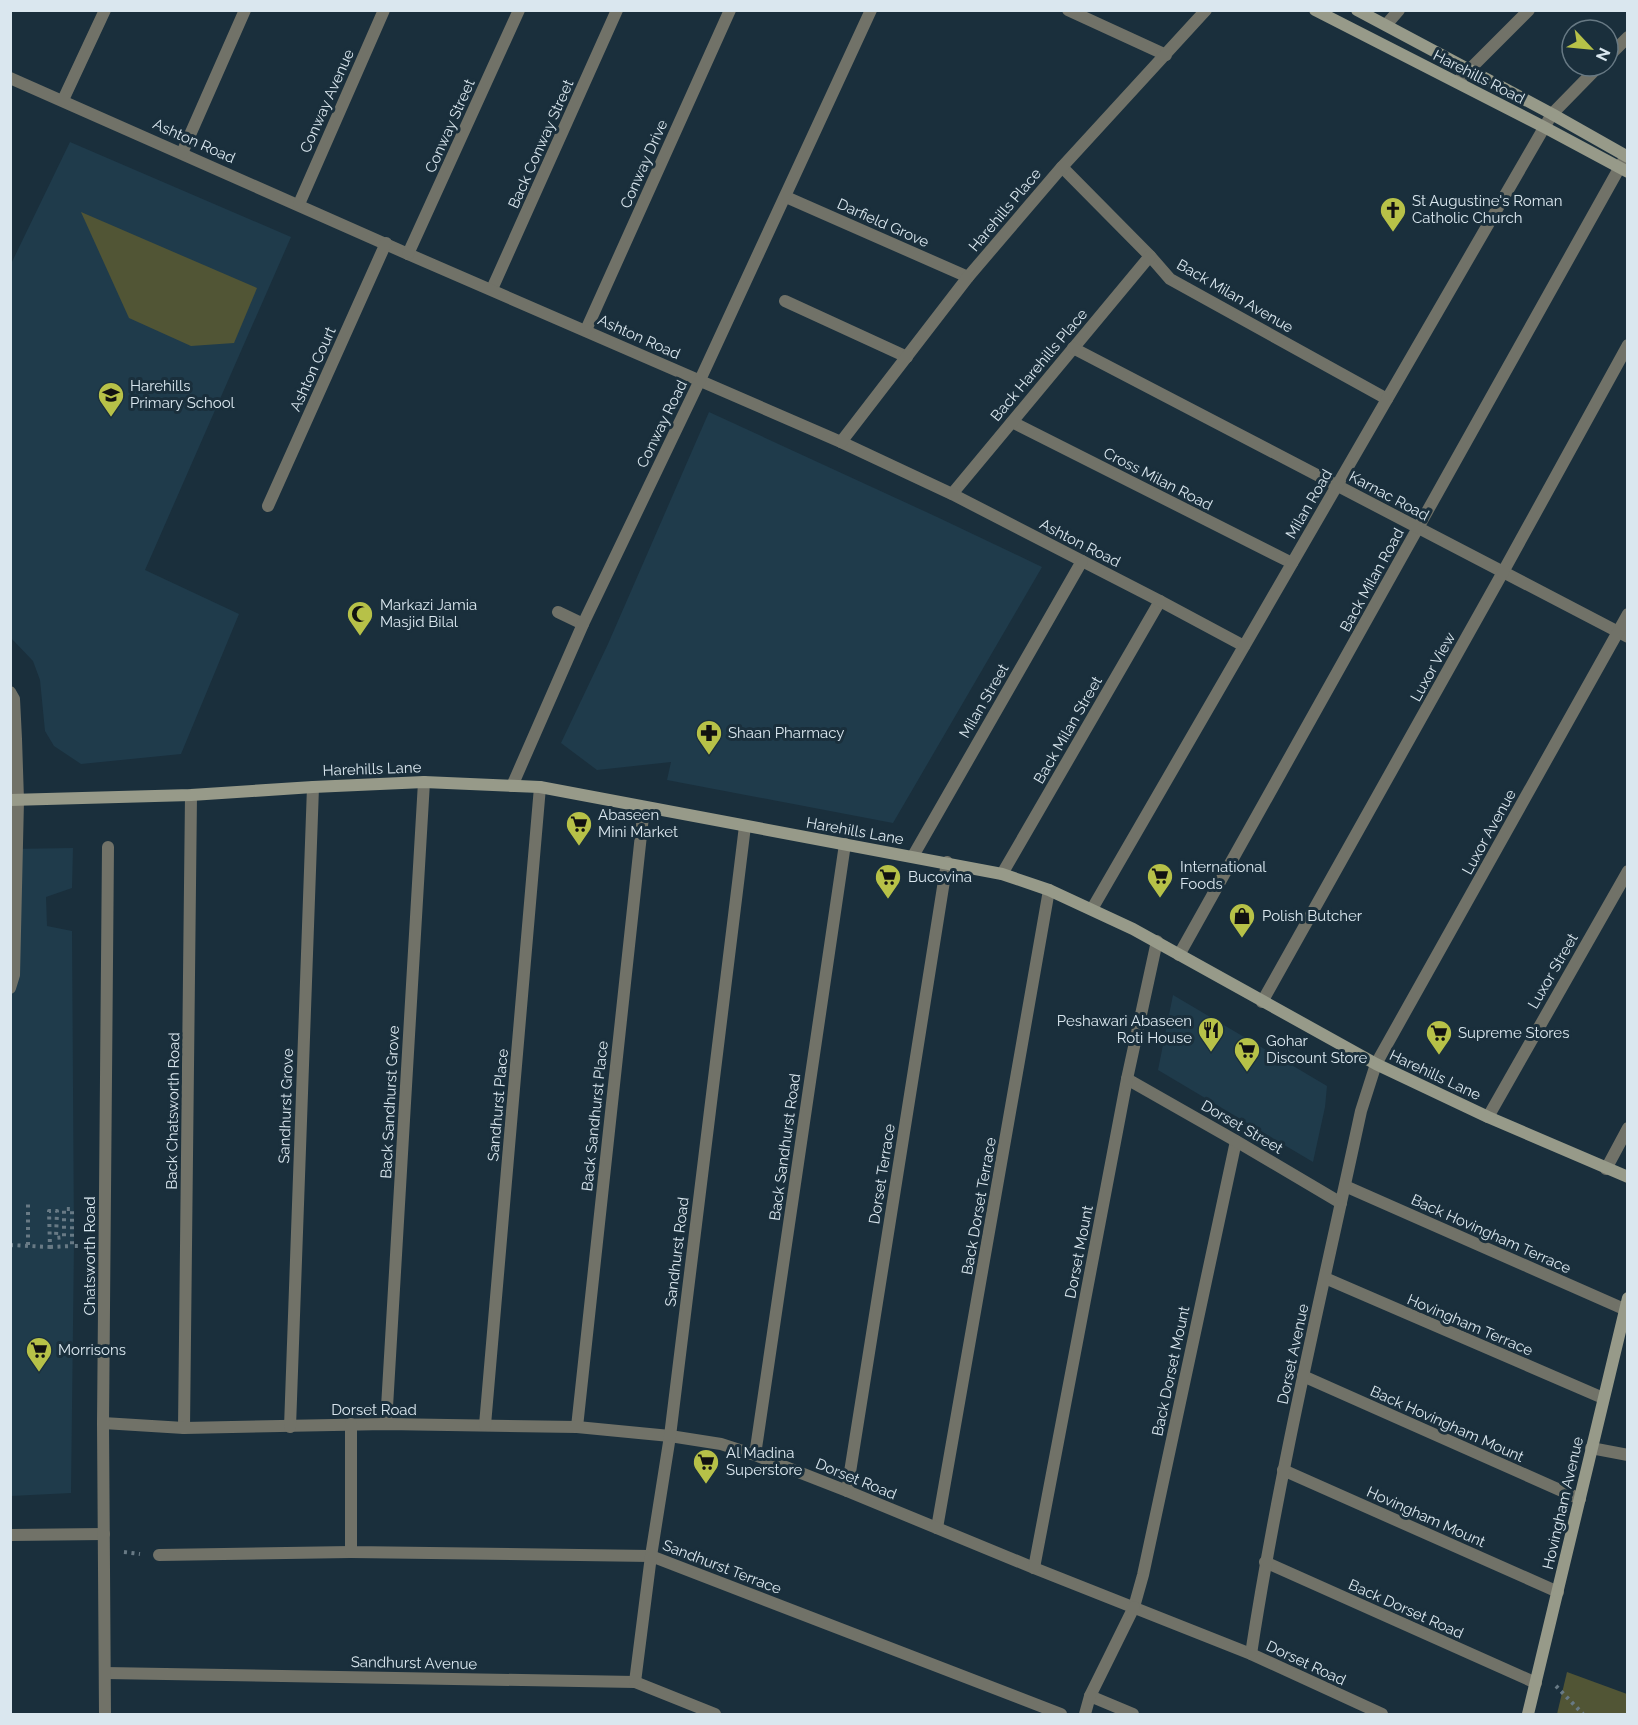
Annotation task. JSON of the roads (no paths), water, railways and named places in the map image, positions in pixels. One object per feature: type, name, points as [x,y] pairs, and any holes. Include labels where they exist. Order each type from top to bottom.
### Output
[{"type":"main road","name":"Harehills Road","points":[[1315,10],[1624,170]]},
{"type":"main road","name":"Harehills Road","points":[[1357,10],[1627,156]]},
{"type":"main road","name":"Harehills Lane","points":[[14,800],[191,795],[424,782],[540,787],[1002,874],[1049,890],[1092,909],[1157,942],[1376,1064],[1488,1117],[1628,1178]]},
{"type":"main road","name":"Hovingham Avenue","points":[[1528,1714],[1626,1304]]},
{"type":"street","points":[[63,100],[105,10]]},
{"type":"street","points":[[182,153],[245,10]]},
{"type":"street","name":"Conway Avenue","points":[[299,204],[384,10]]},
{"type":"street","name":"Conway Street","points":[[408,254],[519,10]]},
{"type":"street","name":"Back Conway Street","points":[[492,290],[617,10]]},
{"type":"street","name":"Conway Drive","points":[[586,330],[730,10]]},
{"type":"street","name":"Conway Road","points":[[512,786],[583,624],[786,197],[871,10]]},
{"type":"street","points":[[1068,10],[1166,55]]},
{"type":"street","name":"Harehills Place","points":[[841,442],[968,277],[1062,167],[1206,10]]},
{"type":"street","points":[[1386,25],[1399,10]]},
{"type":"street","points":[[1457,82],[1529,10]]},
{"type":"street","name":"Ashton Road","points":[[10,78],[841,442],[952,494],[1244,646]]},
{"type":"street","name":"Milan Road","points":[[1092,909],[1544,127],[1552,114],[1587,78]]},
{"type":"street","name":"Back Milan Road","points":[[1179,955],[1418,528],[1624,170],[1627,156]]},
{"type":"street","name":"Back Milan Avenue","points":[[1062,167],[1170,279],[1387,399]]},
{"type":"street","name":"Darfield Grove","points":[[786,197],[968,277]]},
{"type":"street","name":"Ashton Court","points":[[268,506],[386,243]]},
{"type":"street","name":"Back Harehills Place","points":[[952,494],[1150,256]]},
{"type":"street","points":[[785,301],[907,357]]},
{"type":"street","name":"Luxor View","points":[[1262,1002],[1628,345]]},
{"type":"street","name":"Karnac Road","points":[[1073,348],[1623,634]]},
{"type":"street","name":"Cross Milan Road","points":[[1012,422],[1292,563]]},
{"type":"street","name":"Milan Street","points":[[913,856],[1082,561]]},
{"type":"street","name":"Back Milan Street","points":[[1002,874],[1160,601]]},
{"type":"street","points":[[558,612],[583,624]]},
{"type":"street","name":"Luxor Avenue","points":[[1376,1064],[1623,634],[1628,614]]},
{"type":"street","points":[[10,692],[14,699],[16,739],[14,975],[10,988]]},
{"type":"street","name":"Back Sandhurst Grove","points":[[386,1424],[424,782]]},
{"type":"street","name":"Sandhurst Grove","points":[[290,1426],[313,787]]},
{"type":"street","name":"Sandhurst Place","points":[[485,1425],[540,787]]},
{"type":"street","name":"Back Chatsworth Road","points":[[184,1428],[191,795]]},
{"type":"street","name":"Back Sandhurst Place","points":[[577,1428],[644,807]]},
{"type":"street","name":"Sandhurst Road","points":[[635,1682],[651,1556],[670,1436],[745,826]]},
{"type":"street","name":"Back Sandhurst Road","points":[[755,1455],[845,844]]},
{"type":"street","name":"Chatsworth Road","points":[[105,1714],[104,1423],[108,847]]},
{"type":"street","name":"Dorset Terrace","points":[[847,1491],[947,862]]},
{"type":"street","name":"Luxor Street","points":[[1488,1117],[1628,871]]},
{"type":"street","name":"Back Dorset Terrace","points":[[937,1528],[1049,890]]},
{"type":"street","name":"Dorset Mount","points":[[1034,1568],[1127,1079],[1157,942]]},
{"type":"street","name":"Dorset Avenue","points":[[1251,1654],[1265,1562],[1283,1470],[1361,1111],[1376,1064]]},
{"type":"street","name":"Dorset Street","points":[[1127,1079],[1341,1203]]},
{"type":"street","points":[[1606,1169],[1628,1128]]},
{"type":"street","name":"Back Dorset Mount","points":[[1085,1714],[1090,1696],[1134,1607],[1143,1575],[1236,1141]]},
{"type":"street","name":"Back Hovingham Terrace","points":[[1345,1186],[1626,1304]]},
{"type":"street","name":"Hovingham Terrace","points":[[1324,1278],[1603,1398]]},
{"type":"street","name":"Back Hovingham Mount","points":[[1303,1376],[1580,1499]]},
{"type":"street","name":"Dorset Road","points":[[104,1423],[184,1428],[351,1424],[577,1428],[670,1436],[721,1444],[847,1491],[1251,1654],[1382,1714]]},
{"type":"street","points":[[351,1424],[351,1552]]},
{"type":"street","points":[[1591,1448],[1628,1455]]},
{"type":"street","name":"Hovingham Mount","points":[[1283,1470],[1558,1592]]},
{"type":"street","points":[[10,1535],[105,1534]]},
{"type":"street","name":"Sandhurst Terrace","points":[[159,1555],[351,1552],[651,1556],[1061,1714]]},
{"type":"street","name":"Back Dorset Road","points":[[1265,1562],[1536,1683]]},
{"type":"street","name":"Sandhurst Avenue","points":[[105,1672],[635,1682],[715,1714]]},
{"type":"street","points":[[1090,1696],[1133,1714]]},
{"type":"place","name":"St Augustine's Roman Catholic Church","points":[[1393,233]]},
{"type":"place","name":"Harehills Primary School","points":[[111,418]]},
{"type":"place","name":"Markazi Jamia Masjid Bilal","points":[[360,637]]},
{"type":"place","name":"Shaan Pharmacy","points":[[709,756]]},
{"type":"place","name":"Abaseen Mini Market","points":[[579,847]]},
{"type":"place","name":"International Foods","points":[[1160,899]]},
{"type":"place","name":"Bucovina","points":[[888,900]]},
{"type":"place","name":"Polish Butcher","points":[[1242,939]]},
{"type":"place","name":"Peshawari Abaseen Roti House","points":[[1211,1053]]},
{"type":"place","name":"Supreme Stores","points":[[1439,1056]]},
{"type":"place","name":"Gohar Discount Store","points":[[1247,1073]]},
{"type":"place","name":"Morrisons","points":[[39,1373]]},
{"type":"place","name":"Al Madina Superstore","points":[[706,1485]]}]
